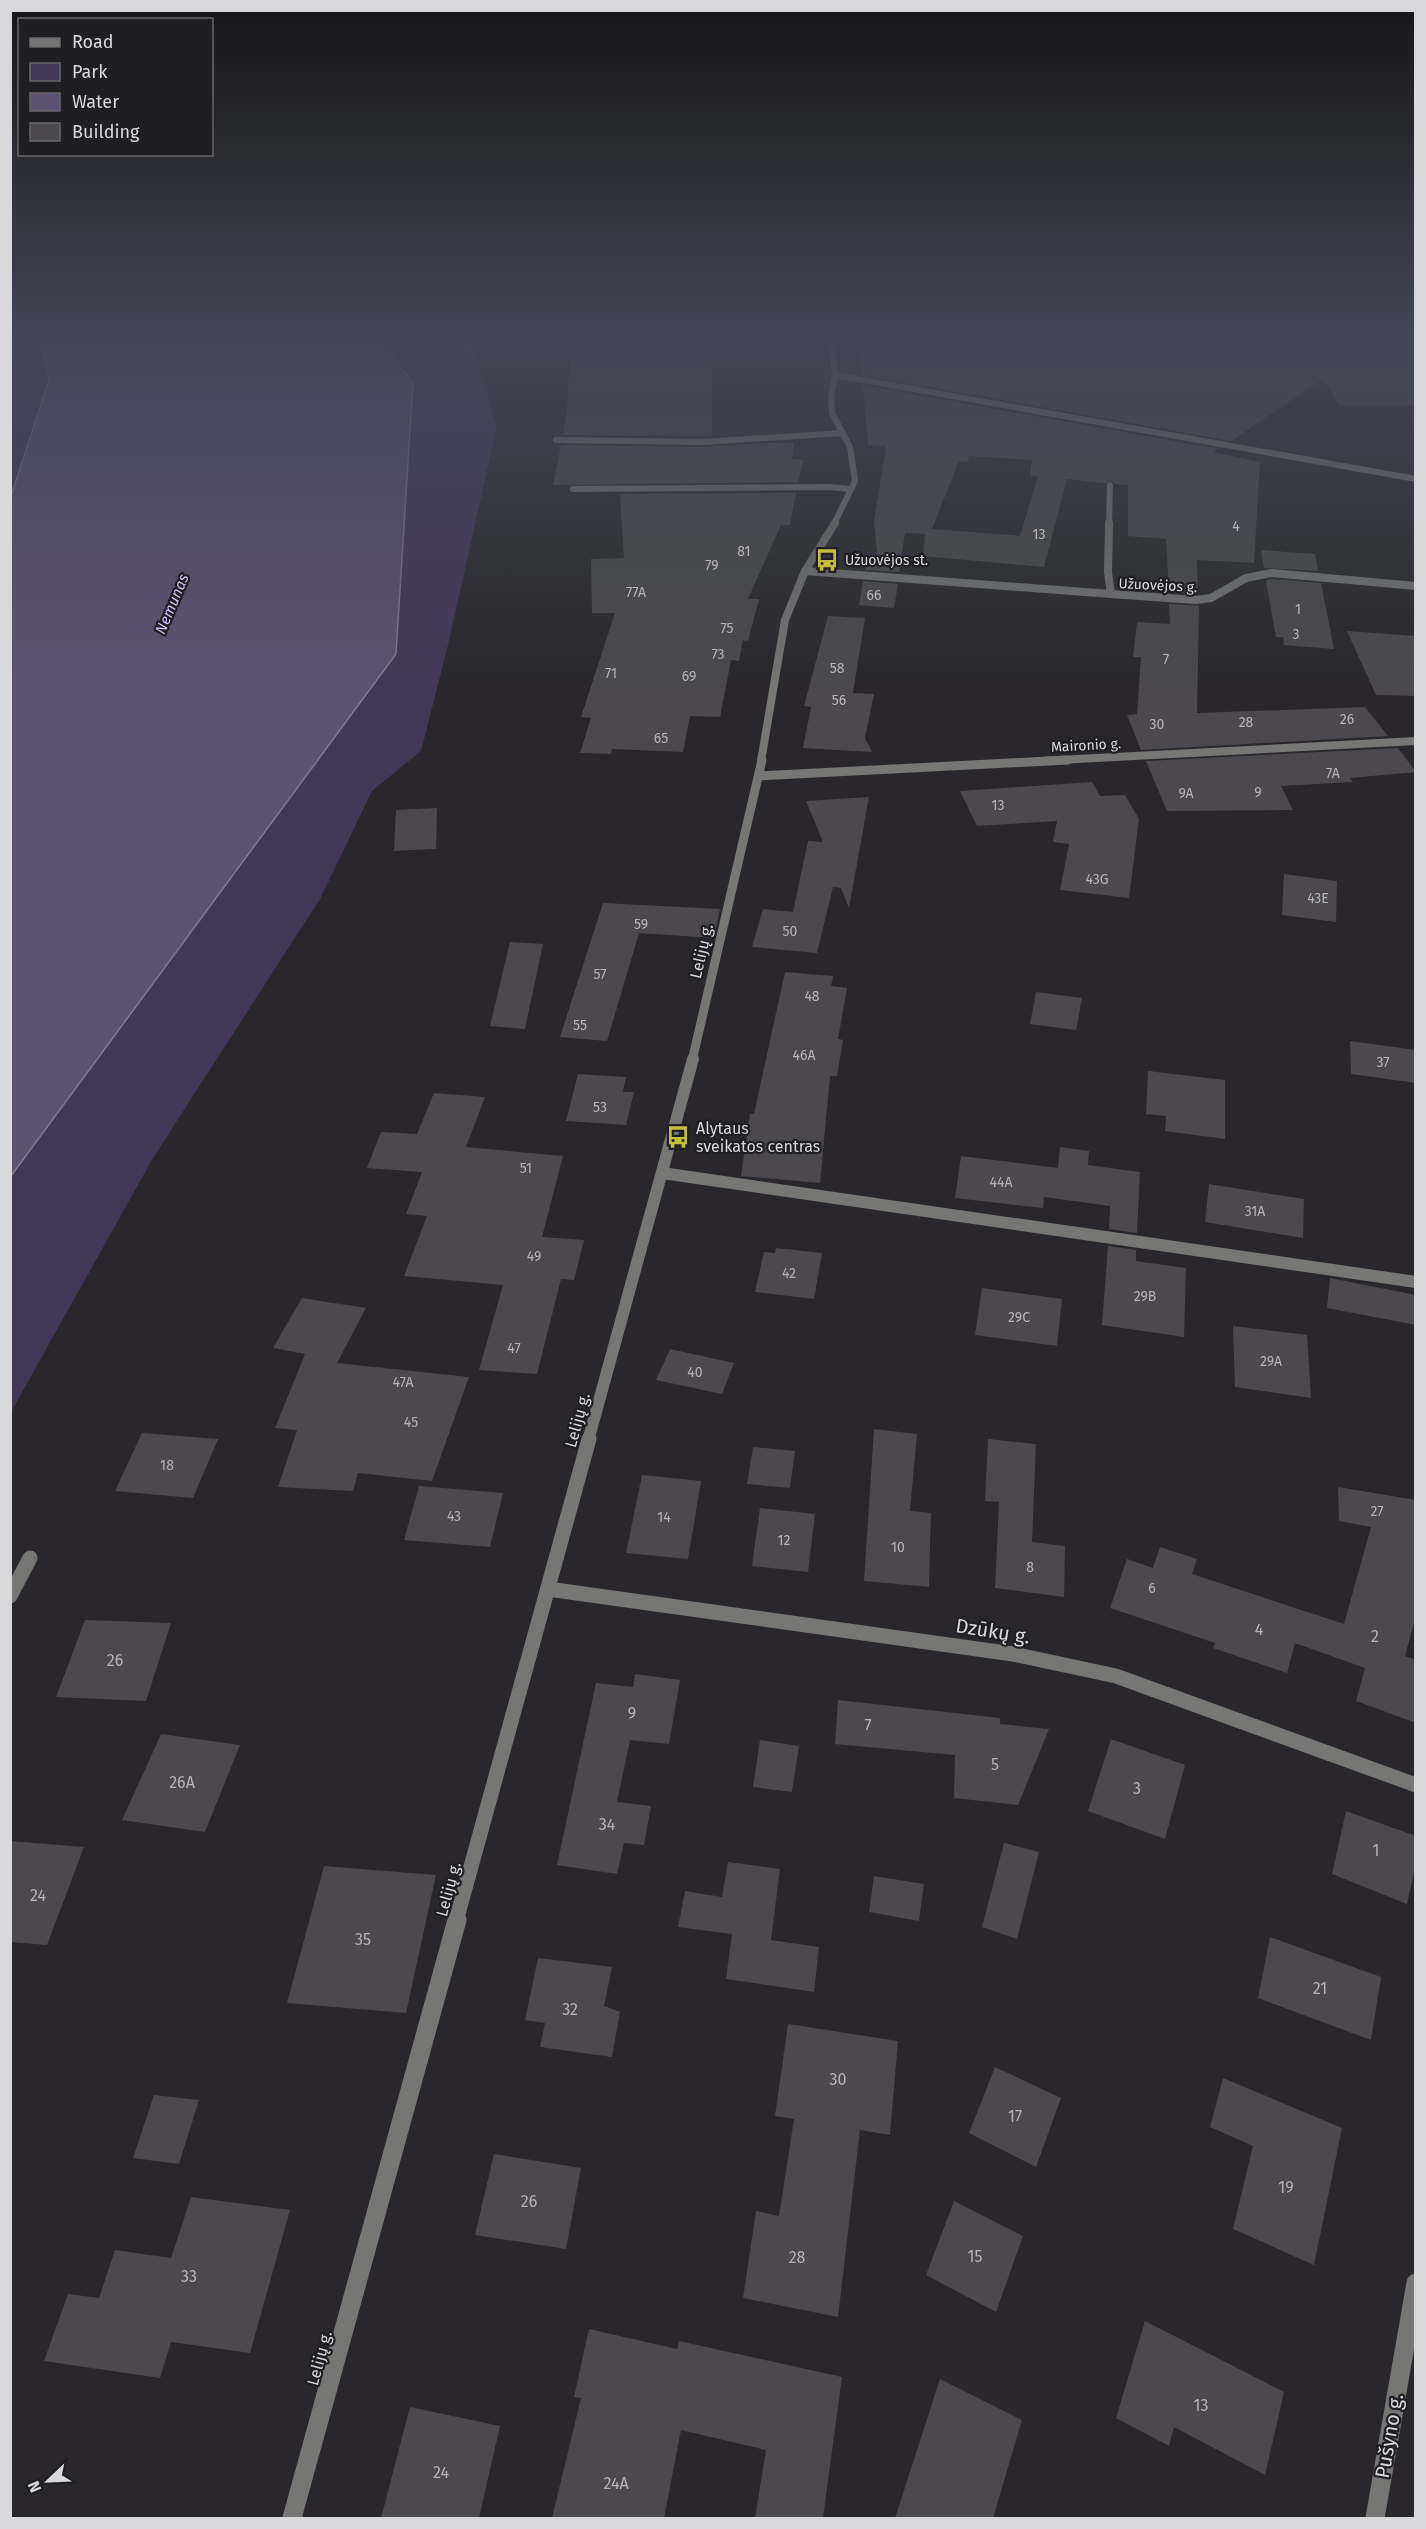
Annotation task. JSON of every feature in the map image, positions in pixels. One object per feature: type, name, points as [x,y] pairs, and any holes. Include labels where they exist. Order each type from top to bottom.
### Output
[{"type":"street","name":"Lelijų g.","points":[[292,2518],[691,1068],[759,776],[785,620],[805,571],[840,514],[855,481],[851,454]]},
{"type":"street","points":[[1276,454],[1416,479]]},
{"type":"street","name":"Užuovėjos g.","points":[[1110,485],[1108,572],[1111,594],[1196,600],[1211,598],[1246,578],[1272,573],[1416,586]]},
{"type":"street","points":[[573,489],[829,487],[851,489]]},
{"type":"street","points":[[805,571],[1111,594]]},
{"type":"street","name":"Maironio g.","points":[[759,776],[1416,741]]},
{"type":"street","points":[[662,1173],[1416,1282]]},
{"type":"street","points":[[10,1596],[30,1558]]},
{"type":"street","name":"Dzūkų g.","points":[[548,1589],[1013,1654],[1116,1676],[1416,1785]]},
{"type":"street","name":"Pušyno g.","points":[[1375,2518],[1416,2283]]},
{"type":"green space","points":[[11,454],[25,454],[11,499]]},
{"type":"green space","points":[[409,454],[491,454],[448,645],[421,751],[372,791],[320,899],[153,1158],[11,1412],[11,1176],[396,654]]},
{"type":"water","name":"Nemunas","points":[[25,454],[409,454],[396,654],[11,1176],[10,499]]},
{"type":"building","points":[[559,454],[793,454],[792,459],[803,460],[798,482],[553,485]]},
{"type":"building","points":[[885,454],[1222,454],[1260,462],[1254,563],[1197,560],[1198,594],[1169,592],[1166,539],[1128,536],[1128,485],[1115,484],[1111,480],[1105,483],[1067,479],[1044,567],[923,556],[925,534],[905,533],[899,572],[865,570],[868,555],[877,554],[874,521]],"holes":[[[969,456],[1032,460],[1030,476],[1038,476],[1020,536],[932,529],[959,461],[968,462]]]},
{"type":"building","points":[[796,493],[790,525],[781,525],[748,599],[759,599],[748,641],[743,640],[739,661],[731,660],[720,717],[690,716],[683,752],[612,749],[611,754],[580,753],[591,718],[581,717],[615,613],[592,613],[591,559],[624,558],[620,494]]},
{"type":"building","points":[[1261,550],[1315,554],[1318,571],[1264,568]]},
{"type":"building","points":[[1266,580],[1321,583],[1334,649],[1284,645],[1283,637],[1276,637]]},
{"type":"building","points":[[863,581],[898,584],[894,608],[859,605]]},
{"type":"building","points":[[1169,604],[1199,606],[1197,713],[1365,707],[1388,736],[1141,750],[1127,715],[1137,714],[1141,657],[1133,657],[1137,622],[1170,624]]},
{"type":"building","points":[[828,616],[865,618],[853,693],[874,694],[865,738],[872,752],[803,748],[811,707],[804,706]]},
{"type":"building","points":[[1347,631],[1416,636],[1416,696],[1376,695]]},
{"type":"building","points":[[1398,748],[1416,772],[1350,778],[1353,782],[1281,786],[1293,810],[1167,811],[1146,761]]},
{"type":"building","points":[[1092,782],[1100,796],[1125,795],[1139,819],[1129,898],[1060,890],[1069,844],[1053,842],[1057,821],[977,826],[960,791]]},
{"type":"building","points":[[869,797],[849,908],[841,888],[833,887],[817,953],[752,947],[763,909],[793,912],[808,841],[823,842],[806,801]]},
{"type":"building","points":[[437,808],[436,849],[394,851],[396,810]]},
{"type":"building","points":[[1284,874],[1337,881],[1336,922],[1282,915]]},
{"type":"building","points":[[603,903],[720,909],[714,938],[639,933],[607,1041],[560,1037]]},
{"type":"building","points":[[510,942],[543,944],[525,1029],[490,1026]]},
{"type":"building","points":[[785,972],[833,976],[831,986],[847,988],[838,1039],[843,1040],[837,1076],[830,1076],[820,1183],[741,1176],[750,1114],[754,1114]]},
{"type":"building","points":[[1036,992],[1082,998],[1076,1030],[1030,1024]]},
{"type":"building","points":[[1350,1041],[1416,1050],[1416,1083],[1351,1074]]},
{"type":"building","points":[[1148,1071],[1225,1080],[1225,1139],[1165,1131],[1166,1116],[1146,1114]]},
{"type":"building","points":[[578,1074],[626,1077],[623,1092],[634,1092],[626,1125],[566,1121]]},
{"type":"building","points":[[434,1093],[485,1097],[466,1147],[563,1156],[542,1237],[584,1240],[574,1280],[561,1279],[537,1374],[479,1370],[503,1285],[404,1276],[427,1216],[406,1214],[422,1172],[367,1168],[381,1132],[417,1134]]},
{"type":"building","points":[[1060,1147],[1089,1151],[1088,1165],[1140,1172],[1137,1233],[1109,1229],[1110,1206],[1044,1197],[1043,1208],[955,1198],[961,1156],[1058,1168]]},
{"type":"building","points":[[1209,1184],[1304,1199],[1303,1238],[1205,1222]]},
{"type":"building","points":[[1108,1246],[1136,1250],[1136,1261],[1186,1268],[1184,1337],[1102,1325]]},
{"type":"building","points":[[776,1248],[822,1253],[814,1299],[755,1292],[764,1252],[775,1253]]},
{"type":"building","points":[[1330,1278],[1416,1295],[1416,1325],[1327,1308]]},
{"type":"building","points":[[982,1288],[1062,1299],[1057,1346],[975,1335]]},
{"type":"building","points":[[302,1298],[366,1308],[337,1363],[469,1377],[432,1481],[358,1473],[353,1491],[278,1487],[297,1430],[275,1428],[305,1354],[273,1348]]},
{"type":"building","points":[[1233,1326],[1307,1335],[1311,1398],[1235,1387]]},
{"type":"building","points":[[670,1349],[734,1363],[722,1394],[656,1380]]},
{"type":"building","points":[[874,1429],[917,1434],[910,1511],[931,1513],[929,1587],[864,1581]]},
{"type":"building","points":[[142,1433],[218,1439],[193,1498],[115,1491]]},
{"type":"building","points":[[988,1439],[1036,1444],[1032,1542],[1065,1546],[1064,1597],[995,1588],[999,1502],[985,1501]]},
{"type":"building","points":[[753,1447],[795,1451],[790,1488],[747,1484]]},
{"type":"building","points":[[642,1475],[701,1481],[688,1559],[626,1553]]},
{"type":"building","points":[[419,1486],[503,1493],[490,1547],[404,1540]]},
{"type":"building","points":[[1338,1487],[1416,1500],[1416,1615],[1405,1656],[1416,1660],[1416,1723],[1356,1701],[1365,1668],[1295,1643],[1287,1673],[1213,1648],[1215,1643],[1110,1608],[1127,1559],[1153,1568],[1160,1547],[1197,1559],[1192,1574],[1344,1624],[1371,1527],[1339,1521]]},
{"type":"building","points":[[760,1508],[815,1514],[808,1572],[752,1566]]},
{"type":"building","points":[[85,1620],[171,1623],[146,1701],[56,1697]]},
{"type":"building","points":[[635,1674],[680,1680],[669,1744],[630,1740],[617,1802],[651,1806],[644,1845],[624,1843],[617,1874],[557,1865],[596,1683],[633,1687]]},
{"type":"building","points":[[838,1700],[1000,1718],[1000,1724],[1049,1729],[1018,1805],[954,1798],[955,1755],[835,1744]]},
{"type":"building","points":[[161,1734],[240,1745],[205,1832],[122,1820]]},
{"type":"building","points":[[1111,1739],[1185,1765],[1165,1839],[1088,1811]]},
{"type":"building","points":[[760,1740],[799,1746],[792,1792],[753,1787]]},
{"type":"building","points":[[1346,1811],[1416,1836],[1416,1863],[1407,1904],[1332,1874]]},
{"type":"building","points":[[10,1841],[84,1847],[47,1945],[10,1942]]},
{"type":"building","points":[[1004,1843],[1039,1852],[1017,1939],[982,1927]]},
{"type":"building","points":[[728,1862],[780,1869],[771,1940],[819,1947],[814,1992],[726,1979],[732,1934],[678,1927],[685,1891],[722,1897]]},
{"type":"building","points":[[324,1866],[436,1875],[406,2013],[287,2003]]},
{"type":"building","points":[[874,1876],[924,1884],[919,1921],[869,1912]]},
{"type":"building","points":[[1270,1937],[1381,1977],[1371,2040],[1258,1998]]},
{"type":"building","points":[[538,1958],[612,1967],[604,2006],[620,2012],[612,2057],[540,2047],[545,2023],[525,2020]]},
{"type":"building","points":[[788,2024],[898,2041],[890,2135],[860,2130],[838,2317],[743,2298],[756,2211],[779,2216],[794,2119],[775,2116]]},
{"type":"building","points":[[995,2067],[1061,2098],[1036,2167],[969,2133]]},
{"type":"building","points":[[1223,2078],[1342,2128],[1314,2265],[1233,2229],[1253,2146],[1210,2127]]},
{"type":"building","points":[[154,2095],[199,2100],[179,2164],[133,2158]]},
{"type":"building","points":[[494,2154],[581,2168],[566,2249],[475,2235]]},
{"type":"building","points":[[191,2197],[290,2210],[250,2353],[171,2342],[160,2378],[44,2361],[68,2294],[99,2298],[115,2250],[171,2258]]},
{"type":"building","points":[[954,2201],[1023,2236],[996,2312],[926,2275]]},
{"type":"building","points":[[1145,2321],[1284,2392],[1265,2475],[1174,2427],[1169,2446],[1116,2418]]},
{"type":"building","points":[[589,2329],[677,2349],[679,2341],[842,2377],[823,2518],[755,2518],[766,2450],[681,2430],[664,2518],[552,2518],[581,2398],[574,2397]]},
{"type":"building","points":[[940,2379],[1022,2420],[993,2518],[895,2518]]},
{"type":"building","points":[[410,2407],[500,2426],[479,2518],[381,2518]]},
{"type":"place","name":"Užuovėjos st.","points":[[827,560]]},
{"type":"place","name":"Alytaus sveikatos centras","points":[[678,1137]]}]
